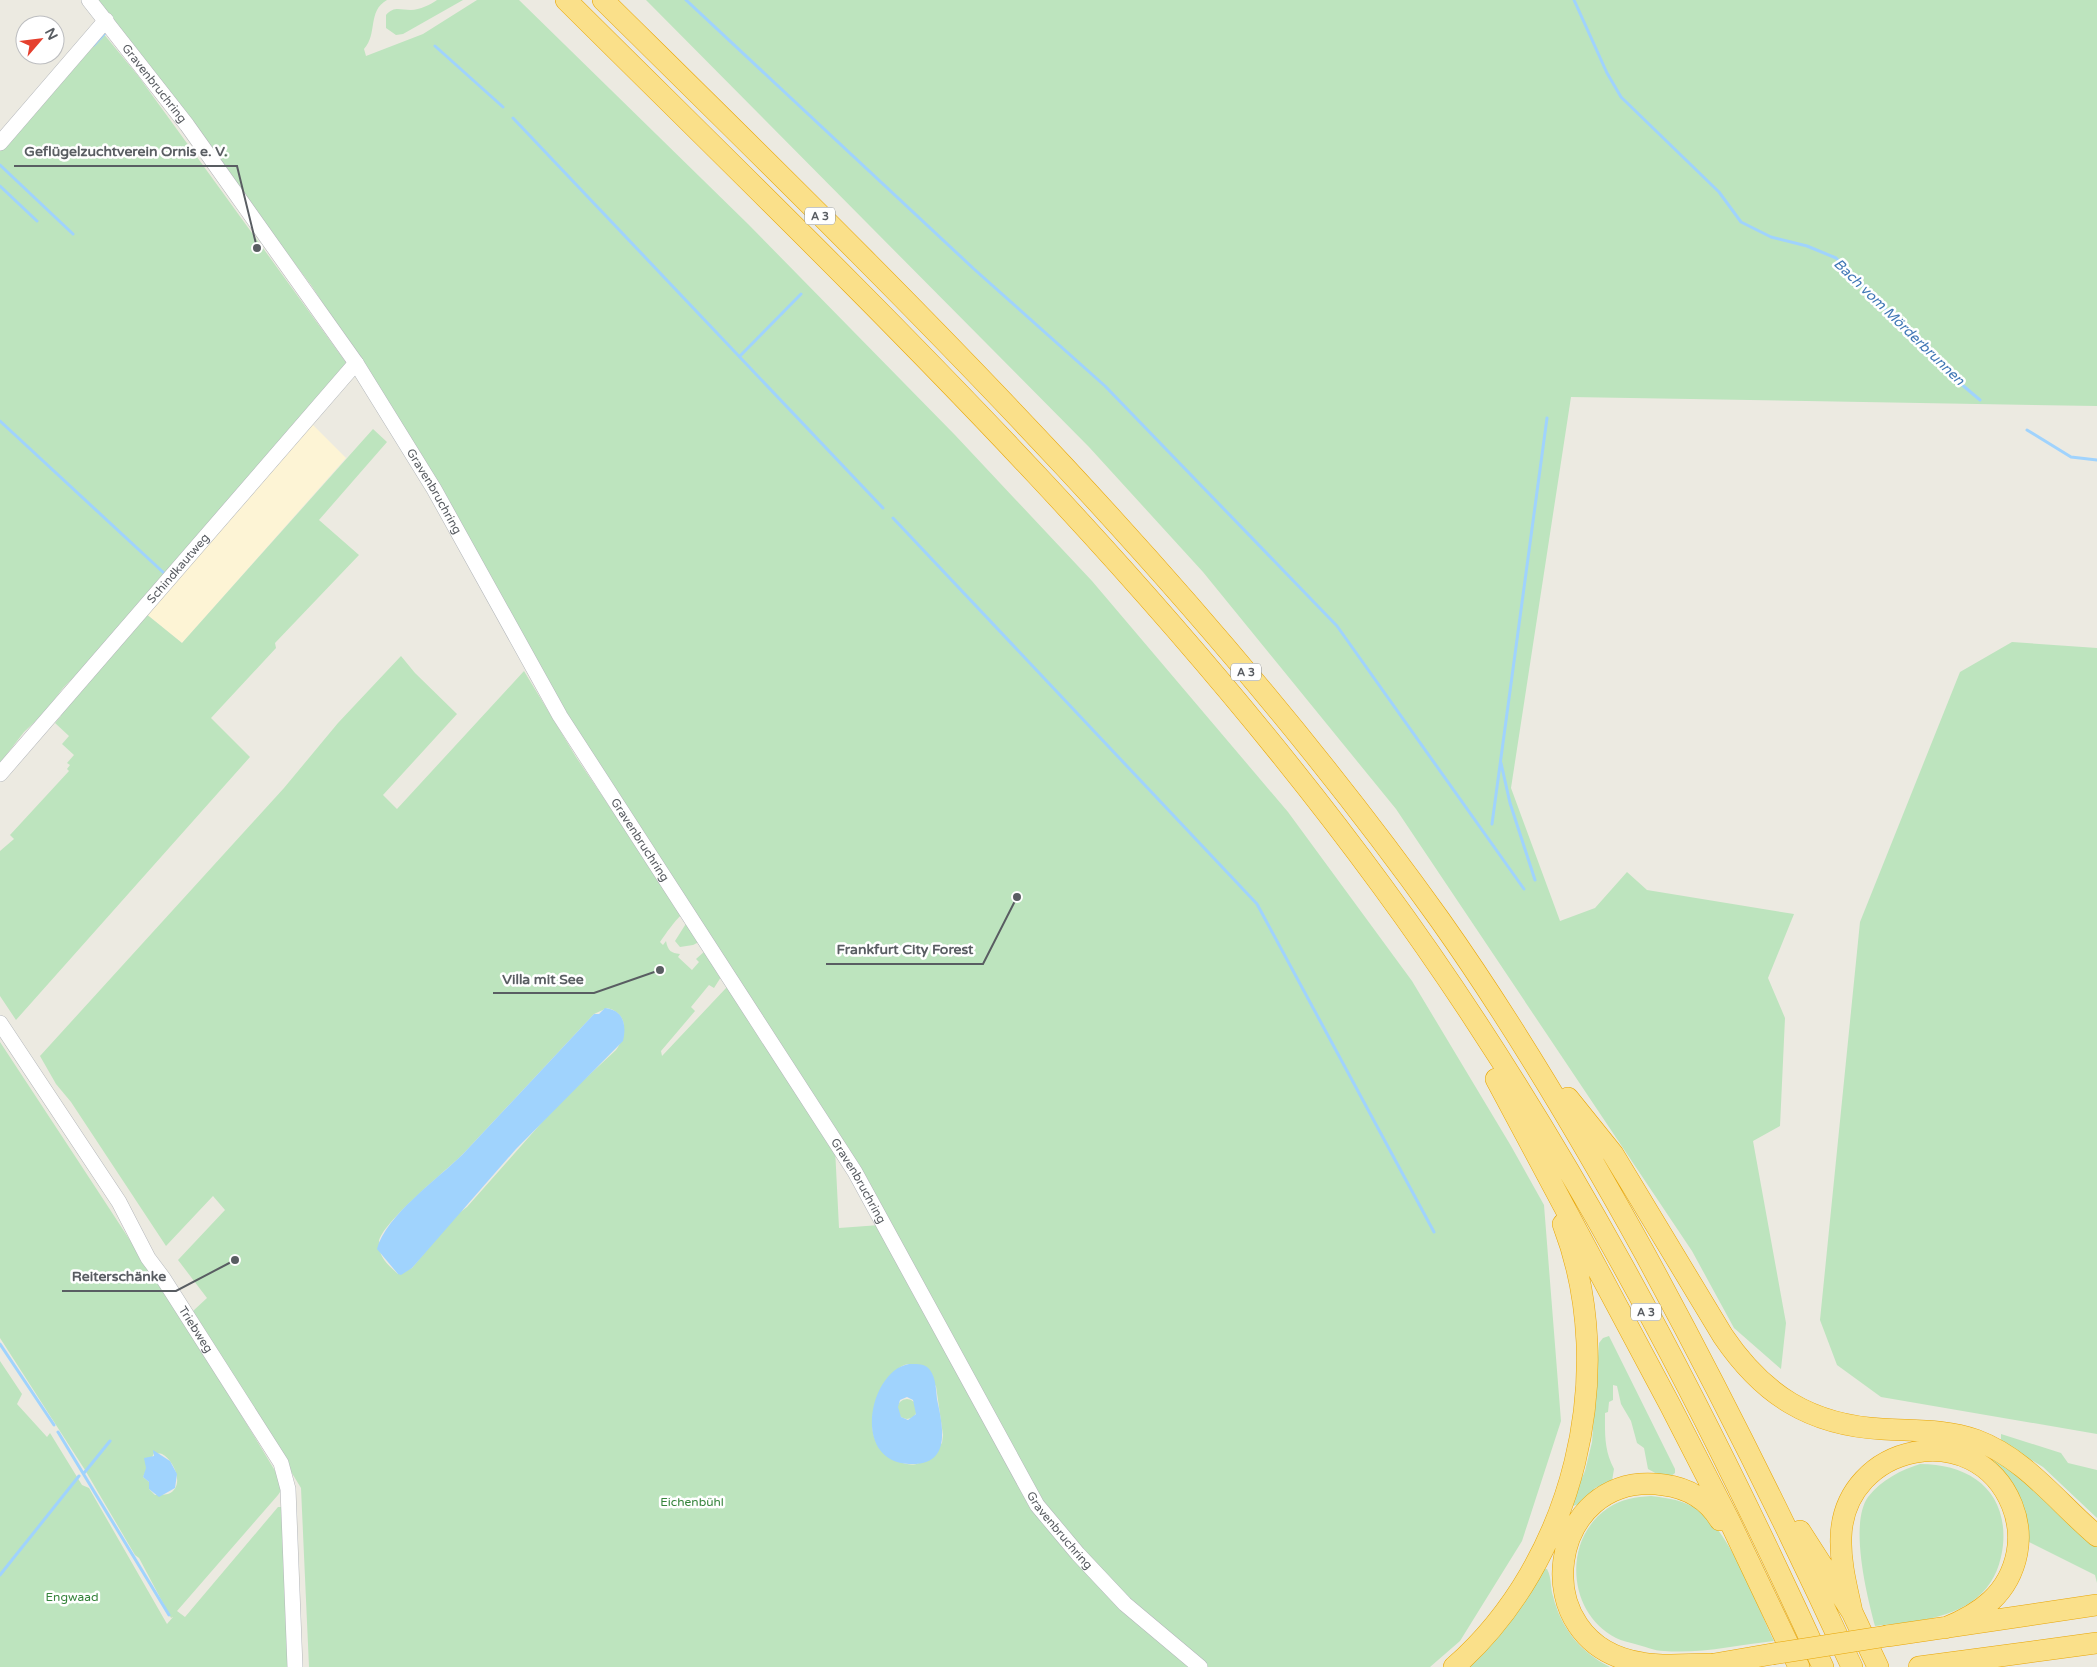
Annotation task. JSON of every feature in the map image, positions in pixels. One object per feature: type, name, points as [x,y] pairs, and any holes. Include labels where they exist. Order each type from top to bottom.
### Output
[{"type":"highway","name":"A 3","points":[[566,0],[987,421],[1104,547],[1178,631],[1278,750],[1354,848],[1442,971],[1538,1120],[1633,1286],[1732,1476],[1823,1667]]},
{"type":"highway","name":"A 3","points":[[603,0],[912,308],[1035,434],[1128,536],[1260,689],[1332,777],[1442,923],[1511,1025],[1597,1168],[1676,1311],[1753,1460],[1852,1667]]},
{"type":"highway","points":[[1442,971],[1479,1050],[1539,1158],[1670,1405],[1799,1667]]},
{"type":"highway","points":[[1511,1025],[1613,1154],[1723,1336],[1742,1362],[1763,1384],[1793,1406],[1833,1422],[1882,1429],[1942,1432],[1963,1436],[1991,1446],[2028,1472],[2097,1536]]},
{"type":"highway","points":[[1454,1667],[1498,1619],[1538,1556],[1559,1512],[1581,1429],[1586,1360],[1582,1300],[1570,1244],[1539,1158]]},
{"type":"highway","points":[[1852,1612],[1842,1562],[1841,1537],[1845,1513],[1855,1492],[1874,1470],[1889,1460],[1912,1452],[1940,1450],[1958,1455],[1977,1464],[2000,1484],[2014,1510],[2018,1539],[2013,1570],[2000,1593],[1983,1608],[1944,1628]]},
{"type":"highway","points":[[1753,1460],[1852,1612],[1878,1667]]},
{"type":"highway","points":[[1756,1577],[1711,1507],[1693,1494],[1674,1486],[1650,1484],[1618,1490],[1590,1508],[1574,1528],[1564,1554],[1563,1586],[1569,1609],[1581,1629],[1589,1638],[1609,1653],[1642,1664],[1703,1665],[2097,1605]]},
{"type":"highway","points":[[1919,1667],[2097,1643]]},
{"type":"street","name":"Gravenbruchring","points":[[89,0],[249,209],[356,363],[434,489],[560,716],[855,1172],[1037,1505],[1072,1548],[1125,1604],[1200,1667]]},
{"type":"street","points":[[0,143],[106,20]]},
{"type":"street","name":"Schindkautweg","points":[[0,774],[356,363]]},
{"type":"street","name":"Triebweg","points":[[0,1023],[119,1202],[148,1258],[163,1278],[281,1463],[288,1489],[295,1667]]},
{"type":"shaded area","points":[[311,423],[346,458],[182,643],[145,613]]},
{"type":"green space","points":[[97,0],[387,0],[377,10],[371,37],[364,49],[366,56],[423,34],[477,0],[519,0],[748,224],[955,435],[1092,581],[1288,812],[1412,981],[1511,1146],[1544,1205],[1561,1421],[1522,1541],[1460,1641],[1430,1667],[1207,1667],[1153,1623],[1049,1515],[861,1173],[542,674],[370,375],[311,285]]},
{"type":"green space","points":[[437,0],[463,0],[403,34],[396,35],[386,28],[386,15],[392,10],[418,9]]},
{"type":"green space","points":[[646,0],[2097,0],[2097,406],[1571,397],[1511,788],[1560,921],[1595,908],[1627,872],[1647,890],[1794,914],[1768,978],[1785,1018],[1780,1126],[1753,1141],[1786,1323],[1781,1369],[1734,1328],[1692,1251],[1396,809],[1203,572],[1089,447]]},
{"type":"green space","points":[[103,33],[139,77],[347,364],[81,670],[63,688],[45,712],[24,732],[0,763],[0,150]]},
{"type":"green space","points":[[373,429],[387,442],[319,520],[359,555],[275,643],[276,648],[211,718],[250,757],[16,1020],[0,996],[0,851],[14,839],[10,835],[69,771],[67,769],[70,765],[67,763],[74,755],[62,744],[69,736],[55,723],[61,716],[59,712],[145,613],[182,643]]},
{"type":"green space","points":[[2012,642],[2097,648],[2097,1434],[1881,1397],[1837,1365],[1820,1320],[1860,922],[1960,672]]},
{"type":"green space","name":"Eichenbühl","points":[[401,656],[415,673],[457,714],[383,795],[397,809],[524,671],[576,757],[682,914],[660,942],[663,945],[666,941],[670,951],[680,954],[678,957],[692,970],[699,962],[696,959],[705,951],[721,977],[714,988],[709,985],[691,1007],[695,1011],[661,1051],[662,1056],[727,987],[835,1148],[839,1228],[880,1225],[1019,1486],[1192,1667],[309,1667],[301,1488],[193,1311],[207,1298],[178,1260],[225,1210],[213,1196],[166,1246],[71,1102],[56,1084],[40,1056],[284,788],[338,723]],"holes":[[[607,1008],[619,1015],[624,1025],[622,1038],[616,1050],[559,1103],[467,1207],[455,1216],[412,1268],[398,1274],[384,1260],[379,1247],[383,1233],[391,1222],[463,1154],[594,1014]],[[909,1364],[936,1386],[943,1435],[942,1443],[928,1457],[922,1462],[912,1465],[900,1462],[887,1455],[879,1446],[872,1424],[874,1411],[883,1387],[899,1368]]]},
{"type":"green space","points":[[687,922],[699,942],[680,947],[675,941]]},
{"type":"green space","name":"Engwaad","points":[[0,1042],[177,1313],[280,1479],[282,1489],[278,1495],[177,1611],[185,1617],[278,1507],[285,1507],[291,1667],[0,1667],[0,1361],[22,1394],[17,1404],[47,1437],[50,1433],[82,1485],[89,1488],[167,1624],[173,1617],[171,1618],[139,1558],[135,1555],[85,1470],[0,1338]],"holes":[[[154,1453],[166,1457],[174,1467],[177,1480],[176,1486],[168,1494],[155,1495],[149,1489],[149,1482],[143,1477]]]},
{"type":"green space","points":[[1609,1336],[1675,1469],[1675,1473],[1671,1476],[1659,1475],[1648,1469],[1644,1448],[1637,1443],[1631,1421],[1621,1404],[1617,1386],[1613,1385],[1613,1400],[1609,1402],[1608,1412],[1605,1413],[1607,1448],[1614,1469],[1612,1481],[1595,1488],[1585,1502],[1573,1506],[1571,1503],[1585,1471],[1592,1442],[1599,1343],[1603,1338]]},
{"type":"green space","points":[[903,1399],[911,1399],[917,1405],[917,1413],[911,1419],[903,1419],[897,1413],[897,1405]]},
{"type":"green space","points":[[2001,1434],[2061,1453],[2068,1463],[2097,1470],[2097,1518],[2043,1467],[2001,1441]]},
{"type":"green space","points":[[1994,1455],[2097,1543],[2097,1583],[2095,1575],[2025,1540],[1991,1464]]},
{"type":"green space","points":[[1920,1464],[1938,1465],[1955,1469],[1970,1475],[1982,1484],[1992,1496],[1999,1510],[2003,1526],[2001,1558],[1997,1571],[1987,1588],[1971,1602],[1959,1609],[1918,1621],[1875,1626],[1861,1560],[1860,1524],[1863,1509],[1868,1497],[1885,1481],[1906,1469]]},
{"type":"green space","points":[[1651,1496],[1687,1504],[1710,1520],[1732,1551],[1774,1641],[1705,1650],[1660,1651],[1618,1639],[1600,1627],[1588,1612],[1580,1594],[1576,1575],[1577,1556],[1583,1538],[1593,1521],[1608,1508],[1618,1502]]},
{"type":"green space","points":[[1544,1569],[1547,1569],[1549,1572],[1552,1593],[1557,1608],[1573,1638],[1590,1654],[1610,1667],[1467,1667]]},
{"type":"water","points":[[605,1008],[611,1009],[620,1015],[624,1024],[623,1041],[516,1149],[412,1268],[401,1275],[398,1274],[377,1249],[382,1236],[391,1223],[414,1198],[463,1154],[594,1014],[599,1014]]},
{"type":"water","points":[[909,1364],[923,1365],[930,1370],[935,1380],[941,1421],[941,1443],[938,1452],[932,1459],[923,1463],[909,1464],[890,1459],[879,1448],[873,1433],[872,1415],[876,1397],[884,1382],[895,1370]],"holes":[[[907,1397],[913,1400],[916,1414],[908,1420],[901,1417],[898,1407],[900,1400]]]},
{"type":"water","points":[[153,1450],[170,1461],[177,1474],[175,1488],[159,1497],[149,1489],[149,1482],[143,1477],[146,1468],[144,1458],[154,1456]]},
{"type":"waterway","points":[[686,0],[974,269],[1105,386],[1337,626],[1524,889]]},
{"type":"waterway","name":"Bach vom Mörderbrunnen","points":[[1574,0],[1607,73],[1621,97],[1719,192],[1741,222],[1771,237],[1807,246],[1836,258],[1941,367],[1980,400]]},
{"type":"waterway","points":[[94,45],[105,33]]},
{"type":"waterway","points":[[435,46],[503,107]]},
{"type":"waterway","points":[[513,118],[883,508]]},
{"type":"waterway","points":[[0,165],[73,234]]},
{"type":"waterway","points":[[0,186],[37,221]]},
{"type":"waterway","points":[[740,356],[801,294]]},
{"type":"waterway","points":[[1492,824],[1547,418]]},
{"type":"waterway","points":[[0,421],[165,574]]},
{"type":"waterway","name":"Bach vom Mörderbrunnen","points":[[2027,430],[2071,457],[2097,460]]},
{"type":"waterway","points":[[893,518],[1257,904],[1434,1232]]},
{"type":"waterway","points":[[1501,763],[1510,803],[1535,880]]},
{"type":"waterway","points":[[0,1344],[54,1425]]},
{"type":"waterway","points":[[58,1432],[169,1615]]},
{"type":"waterway","points":[[84,1473],[110,1441]]},
{"type":"waterway","points":[[0,1575],[79,1476]]},
{"type":"place","name":"Geflügelzuchtverein Ornis e. V.","points":[[257,248]]},
{"type":"place","name":"Frankfurt City Forest","points":[[1017,897]]},
{"type":"place","name":"Villa mit See","points":[[660,970]]},
{"type":"place","name":"Reiterschänke","points":[[235,1260]]}]
